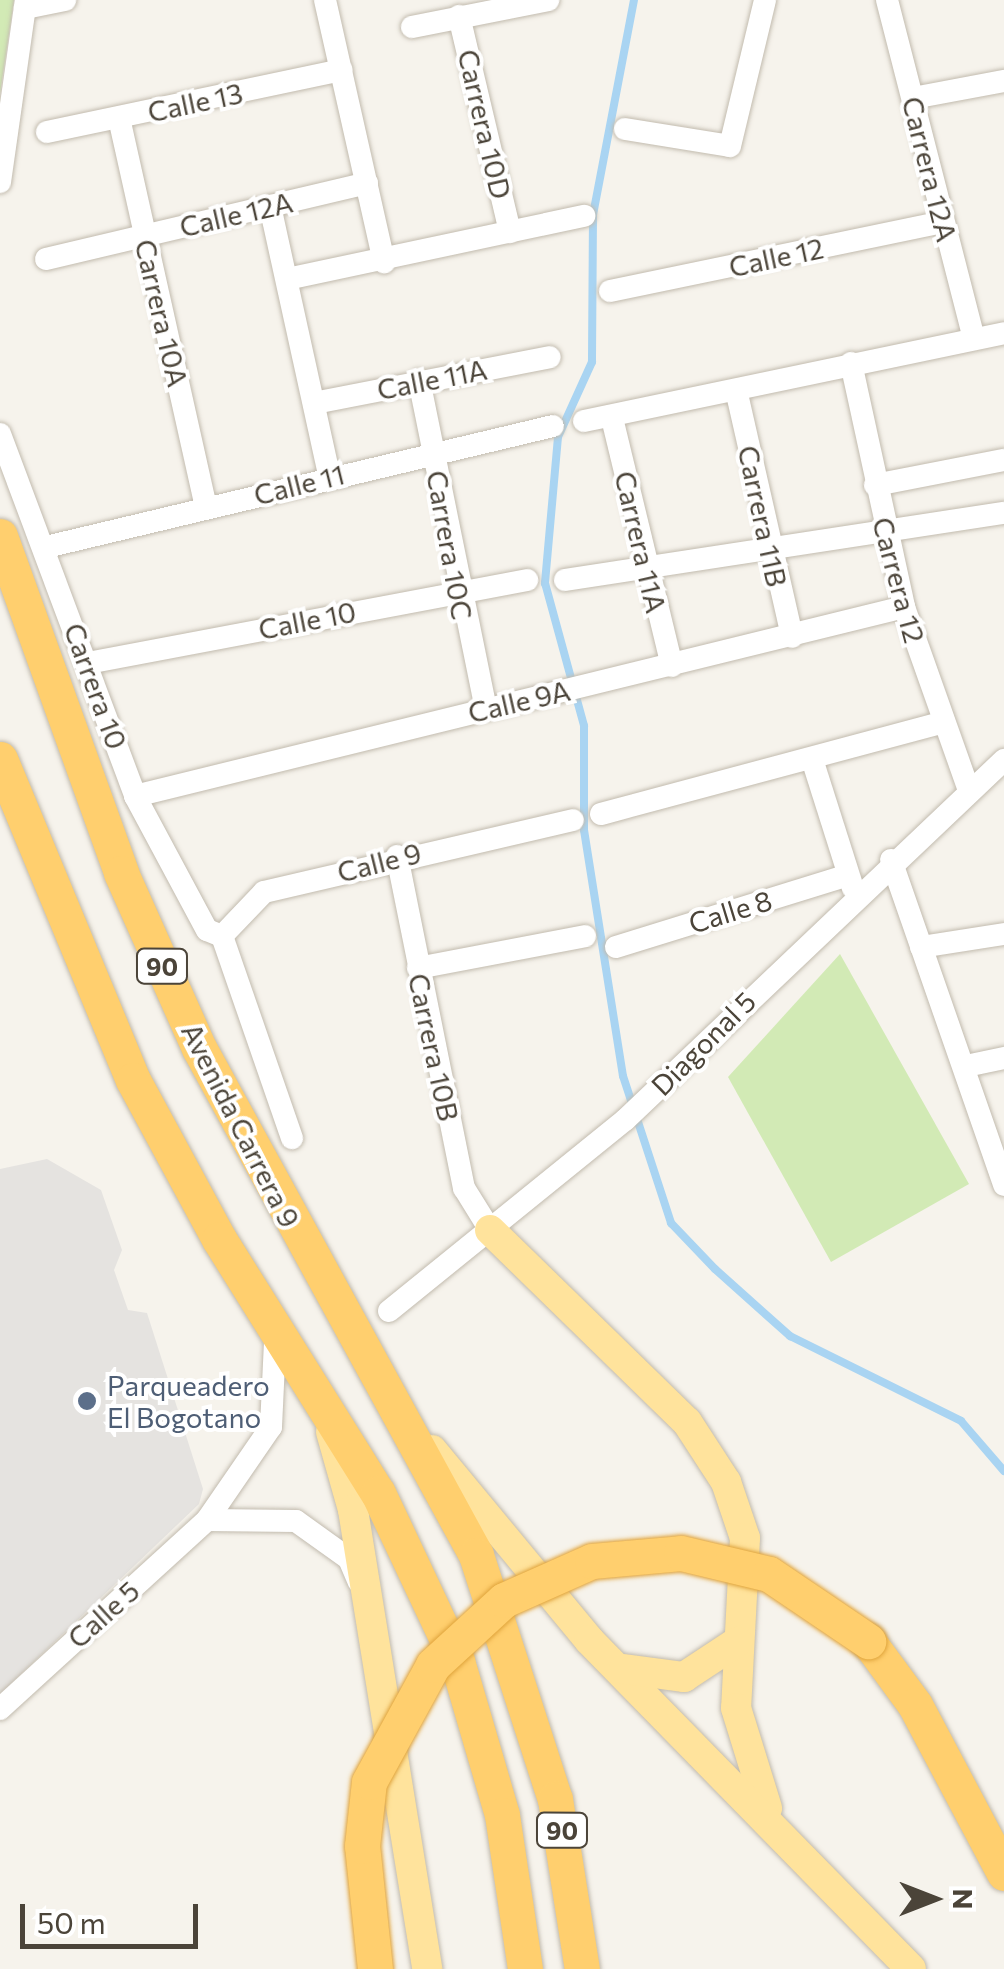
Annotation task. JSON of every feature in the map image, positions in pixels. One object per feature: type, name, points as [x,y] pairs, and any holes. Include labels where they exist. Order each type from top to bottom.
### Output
[{"type":"highway","name":"Avenida Carrera 9","points":[[0,536],[121,872],[199,1048],[286,1218],[382,1370],[476,1556],[526,1694],[570,1863],[582,1969]]},
{"type":"highway","name":"90","points":[[0,759],[133,1080],[272,1327],[378,1493],[474,1712],[502,1814],[525,1969]]},
{"type":"highway","points":[[375,1969],[362,1846],[369,1782],[433,1664],[504,1600],[592,1561],[681,1554],[783,1580],[868,1641],[915,1704],[1004,1873]]},
{"type":"main road","points":[[490,1230],[687,1422],[726,1482],[745,1538],[738,1642],[743,1740],[778,1830]]},
{"type":"main road","points":[[382,1370],[440,1462],[620,1668],[910,1969]]},
{"type":"main road","points":[[322,1400],[371,1612],[427,1969]]},
{"type":"main road","points":[[620,1668],[684,1678],[738,1642]]},
{"type":"street","points":[[0,182],[26,4],[65,0]]},
{"type":"street","points":[[325,0],[384,262]]},
{"type":"street","points":[[625,129],[730,146],[765,0]]},
{"type":"street","name":"Carrera 12A","points":[[887,0],[974,338]]},
{"type":"street","points":[[412,27],[545,2]]},
{"type":"street","name":"Carrera 10D","points":[[460,16],[510,232]]},
{"type":"street","name":"Calle 13","points":[[47,132],[342,70]]},
{"type":"street","points":[[913,98],[1004,81]]},
{"type":"street","name":"Carrera 10A","points":[[120,118],[206,508]]},
{"type":"street","name":"Calle 12A","points":[[46,259],[368,183]]},
{"type":"street","points":[[270,206],[329,475]]},
{"type":"street","points":[[287,279],[384,262],[584,216]]},
{"type":"street","name":"Calle 12","points":[[610,291],[943,222]]},
{"type":"street","points":[[584,421],[738,394],[852,363],[1004,333]]},
{"type":"street","name":"Calle 11A","points":[[314,403],[550,357]]},
{"type":"street","name":"Carrera 12","points":[[852,363],[882,528],[941,723],[968,791]]},
{"type":"street","name":"Carrera 10C","points":[[419,380],[456,590],[486,708]]},
{"type":"street","name":"Carrera 11B","points":[[738,394],[766,547],[792,637]]},
{"type":"street","name":"Carrera 11A","points":[[612,418],[644,567],[672,666]]},
{"type":"street","name":"Calle 11","points":[[46,547],[329,475],[554,426]]},
{"type":"street","name":"Carrera 10","points":[[0,434],[46,547],[135,796],[215,933]]},
{"type":"street","points":[[875,485],[1002,460],[1004,484]]},
{"type":"street","points":[[565,580],[882,528],[1004,513]]},
{"type":"street","name":"Calle 10","points":[[88,663],[456,590],[527,580]]},
{"type":"street","name":"Calle 9A","points":[[135,796],[904,607]]},
{"type":"street","points":[[601,814],[941,723]]},
{"type":"street","points":[[812,759],[850,884]]},
{"type":"street","name":"Diagonal 5","points":[[389,1311],[624,1120],[850,884],[892,860],[1004,762]]},
{"type":"street","name":"Calle 9","points":[[215,933],[254,896],[397,856],[573,820]]},
{"type":"street","name":"Carrera 10B","points":[[397,856],[464,1188],[490,1230]]},
{"type":"street","points":[[892,860],[1004,1185]]},
{"type":"street","name":"Calle 8","points":[[616,947],[850,884]]},
{"type":"street","points":[[215,933],[292,1138]]},
{"type":"street","points":[[921,948],[1004,934]]},
{"type":"street","points":[[418,968],[585,936]]},
{"type":"street","points":[[966,1066],[1004,1058]]},
{"type":"street","name":"Calle 5","points":[[0,1709],[207,1520],[271,1427],[279,1397],[272,1327]]},
{"type":"street","points":[[207,1520],[262,1516],[326,1536],[349,1558],[371,1612]]},
{"type":"green space","points":[[0,0],[14,0],[0,94]]},
{"type":"green space","points":[[840,954],[969,1184],[831,1262],[728,1077]]},
{"type":"shaded area","name":"Parqueadero El Bogotano","points":[[47,1159],[101,1190],[122,1250],[114,1270],[128,1310],[147,1313],[203,1489],[199,1504],[0,1694],[0,1169]]},
{"type":"waterway","points":[[634,0],[593,215],[592,362],[558,437],[545,583],[584,726],[584,830],[623,1076],[671,1223],[715,1269],[790,1336],[961,1421],[1004,1471]]},
{"type":"place","name":"Parqueadero El Bogotano","points":[[87,1401]]}]
